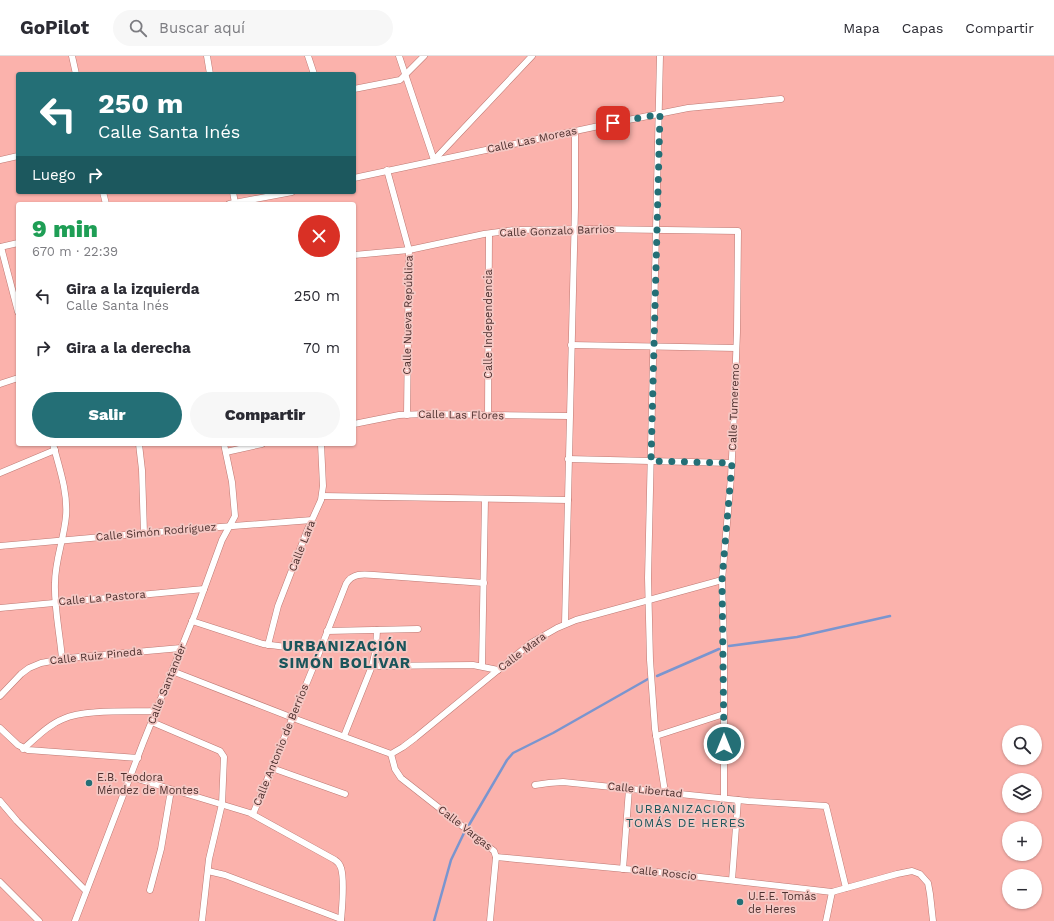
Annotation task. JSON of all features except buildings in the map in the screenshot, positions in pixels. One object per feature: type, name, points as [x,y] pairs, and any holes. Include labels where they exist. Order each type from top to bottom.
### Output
[{"type":"street","points":[[72,56],[76,72]]},
{"type":"street","points":[[207,56],[210,72]]},
{"type":"street","points":[[308,56],[313,72]]},
{"type":"street","points":[[399,56],[434,160],[532,56]]},
{"type":"street","points":[[356,89],[400,80],[406,76],[424,56]]},
{"type":"street","points":[[660,56],[649,600],[650,660],[656,736],[665,792]]},
{"type":"street","name":"Calle Las Moreas","points":[[356,178],[660,114],[700,107],[781,99]]},
{"type":"street","points":[[564,624],[568,500],[575,131]]},
{"type":"street","points":[[0,160],[16,156]]},
{"type":"street","name":"Calle Nueva República","points":[[387,170],[409,250],[407,415]]},
{"type":"street","points":[[237,202],[281,194]]},
{"type":"street","name":"Calle Gonzalo Barrios","points":[[356,255],[409,250],[514,230],[574,229],[738,231]]},
{"type":"street","name":"Calle Tumeremo","points":[[724,798],[722,580],[732,463],[738,231]]},
{"type":"street","name":"Calle Independencia","points":[[488,415],[489,234]]},
{"type":"street","points":[[15,290],[0,247],[16,243]]},
{"type":"street","points":[[570,345],[736,348]]},
{"type":"street","points":[[0,384],[16,379]]},
{"type":"street","name":"Calle Las Flores","points":[[356,424],[407,415],[569,416]]},
{"type":"street","points":[[139,446],[142,470],[144,533]]},
{"type":"street","name":"Calle Santander","points":[[76,921],[86,891],[192,621],[224,534],[234,519],[236,513],[232,482],[224,446]]},
{"type":"street","points":[[226,452],[253,446]]},
{"type":"street","name":"Calle Lara","points":[[268,645],[278,606],[322,496],[321,446]]},
{"type":"street","points":[[0,473],[54,447],[63,482],[66,504],[66,516],[62,541],[56,563],[55,582],[62,659]]},
{"type":"street","points":[[568,459],[732,463]]},
{"type":"street","points":[[322,496],[568,500]]},
{"type":"street","points":[[482,666],[485,499]]},
{"type":"street","name":"Calle Simón Rodríguez","points":[[0,546],[312,520]]},
{"type":"street","name":"Calle Antonio de Berrios","points":[[252,814],[346,584],[350,578],[356,575],[374,575],[484,583]]},
{"type":"street","name":"Calle Mara","points":[[391,754],[415,738],[531,643],[564,624],[722,580]]},
{"type":"street","name":"Calle La Pastora","points":[[0,608],[204,589]]},
{"type":"street","points":[[192,621],[268,645],[321,648]]},
{"type":"street","points":[[327,631],[418,629]]},
{"type":"street","points":[[344,736],[372,666],[376,649],[377,630]]},
{"type":"street","name":"Calle Ruiz Pineda","points":[[0,696],[29,668],[41,663],[62,659],[181,648]]},
{"type":"street","points":[[372,666],[463,665],[482,666],[498,670]]},
{"type":"street","points":[[172,671],[292,718],[391,754]]},
{"type":"street","points":[[23,748],[52,725],[65,718],[88,714],[156,711]]},
{"type":"street","points":[[656,736],[724,714]]},
{"type":"street","points":[[152,722],[222,752],[224,757],[222,804],[208,871],[202,921]]},
{"type":"street","points":[[0,728],[23,748],[41,751],[138,758]]},
{"type":"street","name":"Calle Vargas","points":[[391,754],[395,769],[401,778],[492,849],[496,857],[490,921]]},
{"type":"street","points":[[272,768],[346,794]]},
{"type":"street","points":[[131,778],[252,814],[306,843],[339,864],[342,876],[341,920],[225,875],[208,871]]},
{"type":"street","name":"Calle Libertad","points":[[535,785],[563,782],[738,800],[826,806],[846,888]]},
{"type":"street","points":[[622,869],[629,789]]},
{"type":"street","points":[[150,890],[161,849],[171,790]]},
{"type":"street","points":[[732,880],[738,800]]},
{"type":"street","points":[[0,801],[17,821],[86,891]]},
{"type":"street","name":"Calle Roscio","points":[[496,857],[732,880],[832,892]]},
{"type":"street","points":[[826,921],[832,892],[908,871],[916,872],[923,876],[929,888],[933,921]]},
{"type":"street","points":[[0,882],[39,921]]},
{"type":"waterway","points":[[729,646],[797,637],[890,616]]},
{"type":"waterway","points":[[657,676],[719,649]]},
{"type":"waterway","points":[[469,825],[507,760],[513,753],[553,733],[648,679]]},
{"type":"waterway","points":[[434,921],[451,860],[464,833]]},
{"type":"place","name":"E.B. Teodora Méndez de Montes","points":[[89,783]]},
{"type":"place","name":"U.E.E. Tomás de Heres","points":[[740,902]]},
{"type":"district","name":"URBANIZACIÓN SIMÓN BOLÍVAR","points":[[345,654]]},
{"type":"district","name":"URBANIZACIÓN TOMÁS DE HERES","points":[[686,816]]},
{"type":"route","points":[[613,123],[660,114],[651,461],[732,463],[722,580],[724,744]]}]
